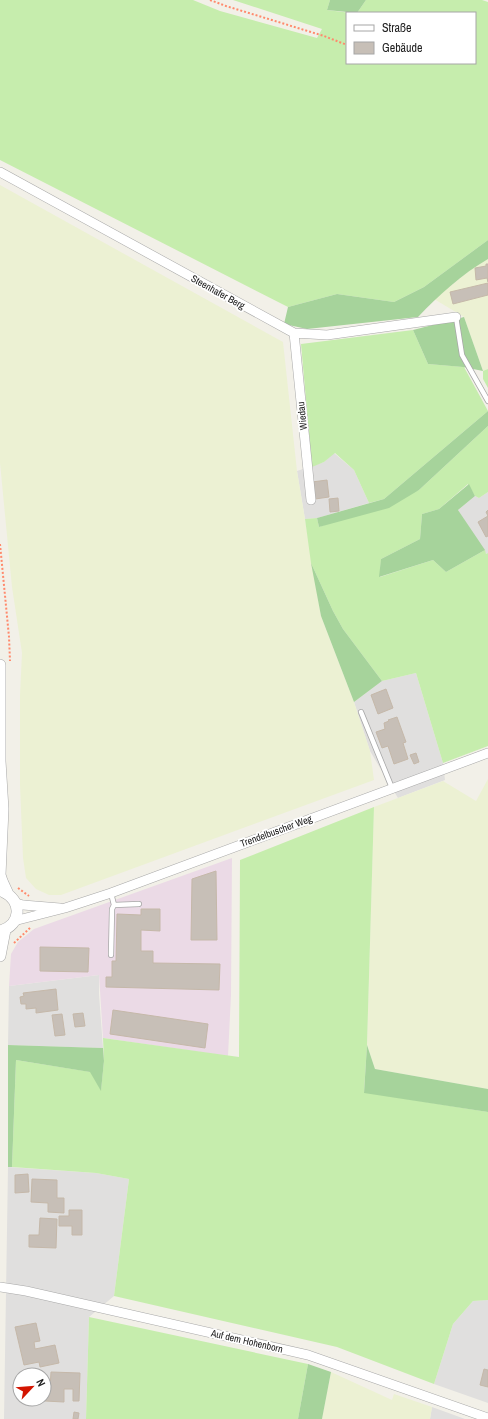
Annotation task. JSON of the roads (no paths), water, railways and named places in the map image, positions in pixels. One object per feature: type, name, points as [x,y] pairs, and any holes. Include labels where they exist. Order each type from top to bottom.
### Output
[{"type":"street","name":"Steenhafer Berg","points":[[0,172],[294,332],[327,335],[456,317]]},
{"type":"street","name":"Wiedau","points":[[294,332],[311,500]]},
{"type":"street","points":[[0,665],[0,765]]},
{"type":"street","name":"Trendelbuscher Weg","points":[[14,921],[65,908],[111,892],[488,754]]},
{"type":"street","points":[[0,761],[3,809],[0,875],[8,896],[17,911],[11,926],[2,930],[1,952]]},
{"type":"street","name":"Trendelbuscher Weg","points":[[8,896],[23,905],[65,908]]},
{"type":"street","name":"Auf dem Hohenborn","points":[[0,1287],[26,1291],[308,1355],[488,1418]]},
{"type":"lane","points":[[456,317],[462,355],[488,401]]},
{"type":"lane","points":[[361,712],[392,788]]},
{"type":"lane","points":[[111,892],[114,905],[112,909],[111,955]]},
{"type":"lane","points":[[114,905],[140,904]]}]
